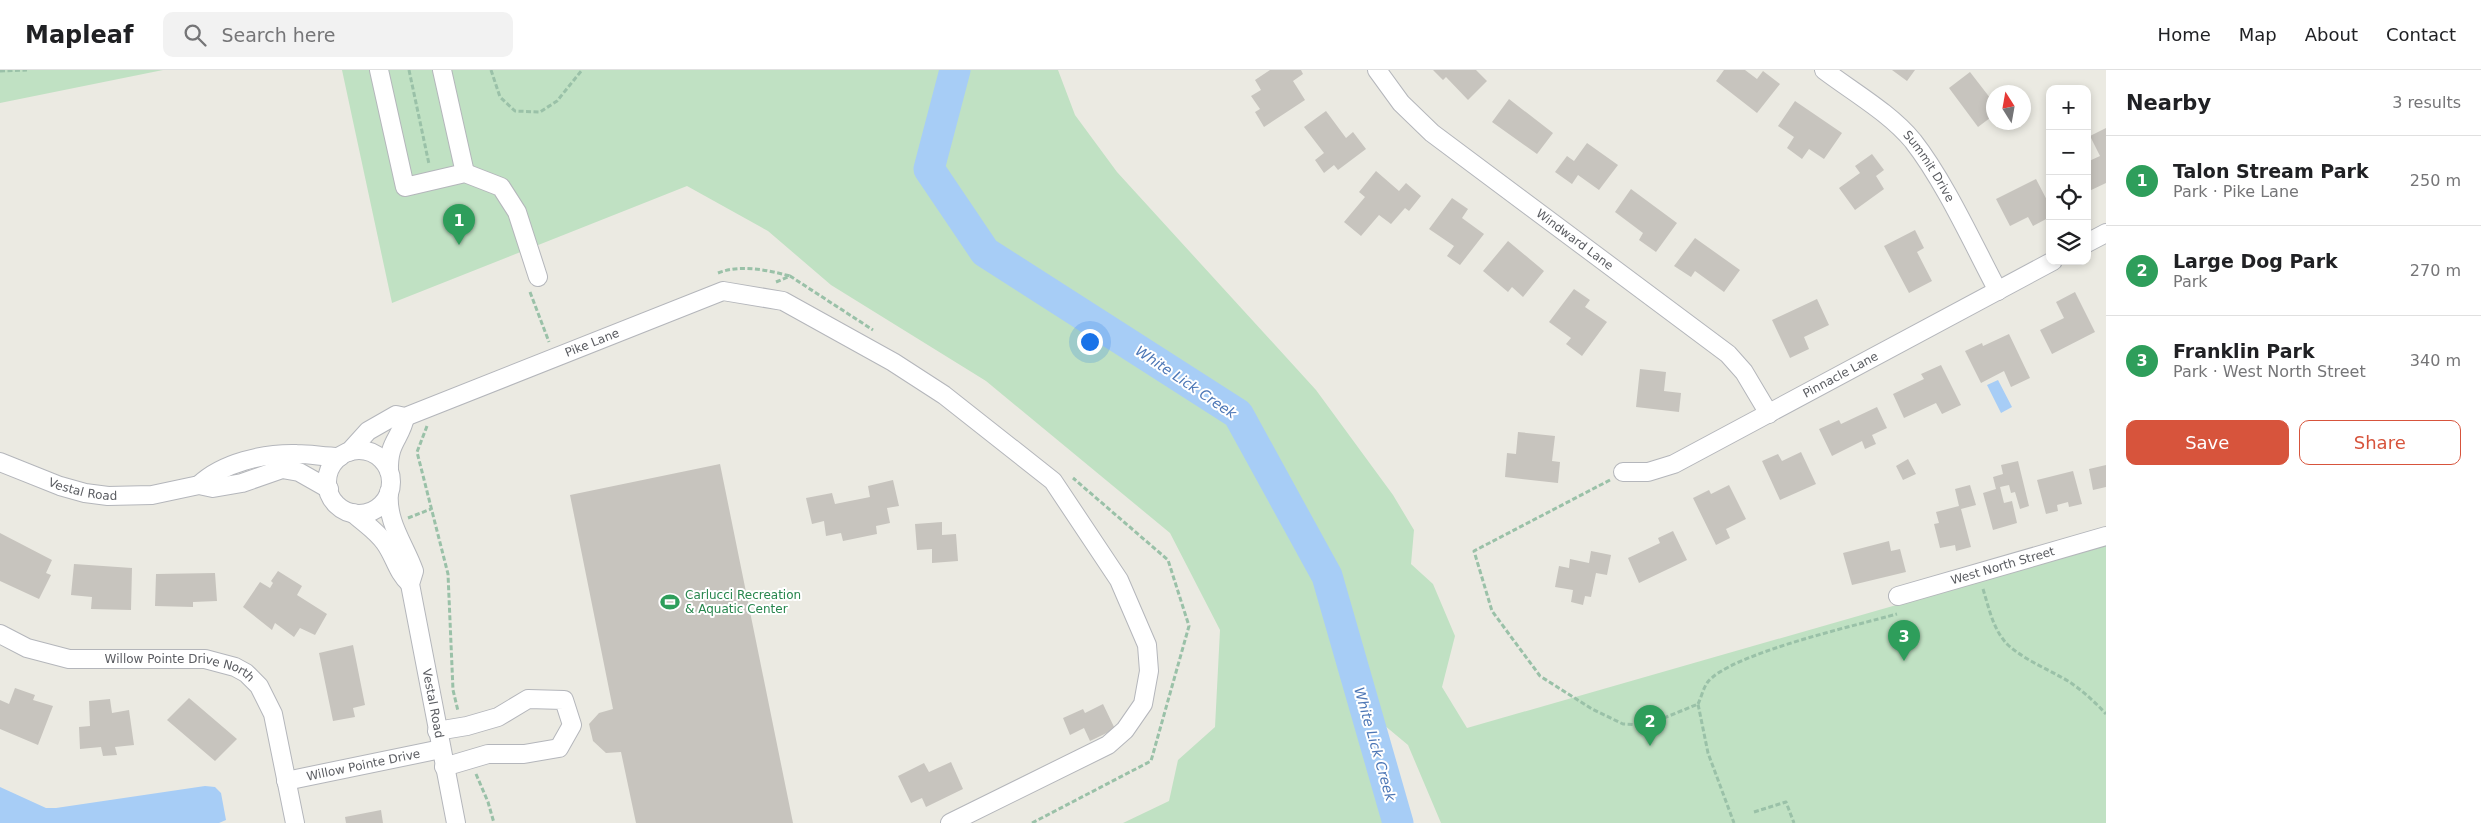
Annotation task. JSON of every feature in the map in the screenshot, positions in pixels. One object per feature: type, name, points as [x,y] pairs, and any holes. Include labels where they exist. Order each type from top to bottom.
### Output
[{"type":"street","points":[[379,70],[405,187],[465,173],[501,187],[517,212],[534,283]]},
{"type":"street","points":[[442,70],[465,173]]},
{"type":"street","name":"Windward Lane","points":[[1377,70],[1401,103],[1432,134],[1728,354],[1744,372],[1769,414]]},
{"type":"street","name":"Summit Drive","points":[[1824,70],[1885,116],[1912,140],[1940,183],[1998,291]]},
{"type":"street","points":[[2091,241],[2106,233]]},
{"type":"street","name":"Pinnacle Lane","points":[[1623,472],[1648,472],[1674,464],[2046,265]]},
{"type":"street","name":"Pike Lane","points":[[344,454],[378,424],[396,415],[405,417],[723,291],[783,301],[893,362],[944,395],[1053,481],[1119,580],[1147,645],[1149,671],[1143,704],[1125,730],[1108,745],[950,823]]},
{"type":"street","points":[[389,471],[380,458],[371,452],[360,450],[344,454],[329,473],[329,489],[337,504],[353,513],[373,510],[379,507],[389,492],[390,451],[404,425],[405,417]]},
{"type":"street","name":"Vestal Road","points":[[198,486],[210,475],[266,456],[299,454],[319,457],[344,454]]},
{"type":"street","name":"Vestal Road","points":[[0,462],[60,486],[85,493],[108,496],[152,495],[198,486],[213,488],[242,483],[282,469],[299,472],[329,489]]},
{"type":"street","name":"Vestal Road","points":[[389,492],[388,503],[392,521],[414,571],[410,584],[456,823]]},
{"type":"street","name":"Vestal Road","points":[[353,513],[378,534],[395,560],[399,574],[410,584]]},
{"type":"street","name":"West North Street","points":[[1899,605],[2106,536]]},
{"type":"street","name":"Willow Pointe Drive North","points":[[0,634],[27,648],[69,658],[205,659],[235,667],[259,686],[269,702],[294,823]]},
{"type":"street","points":[[437,731],[467,726],[498,717],[528,699],[564,700],[572,725],[559,748],[524,754],[488,754],[444,767]]},
{"type":"street","name":"Willow Pointe Drive","points":[[286,781],[441,749]]},
{"type":"path","points":[[0,71],[26,70]]},
{"type":"path","points":[[409,70],[433,181]]},
{"type":"path","points":[[491,70],[500,97],[515,111],[540,112],[558,101],[582,70]]},
{"type":"path","points":[[713,275],[730,268],[768,270],[790,276],[876,332]]},
{"type":"path","points":[[773,283],[790,276]]},
{"type":"path","points":[[534,283],[549,343],[558,340]]},
{"type":"path","points":[[427,425],[417,452],[448,574],[453,690],[459,718]]},
{"type":"path","points":[[1623,472],[1474,551],[1492,611],[1540,676],[1592,709],[1623,724],[1647,725],[1698,704]]},
{"type":"path","points":[[1032,823],[1151,762],[1189,626],[1168,560],[1066,473]]},
{"type":"path","points":[[1973,592],[1992,586]]},
{"type":"path","points":[[1983,589],[1994,623],[2007,644],[2031,662],[2069,681],[2092,699],[2106,714]]},
{"type":"path","points":[[1734,823],[1708,753],[1698,704],[1708,682],[1733,664],[1899,605]]},
{"type":"path","points":[[473,765],[488,802],[494,823]]},
{"type":"path","points":[[1754,812],[1786,802],[1794,823]]},
{"type":"green space","points":[[0,70],[163,70],[0,103]]},
{"type":"green space","points":[[342,70],[1058,70],[1075,115],[1117,172],[1316,390],[1393,495],[1414,530],[1411,564],[1433,584],[1455,636],[1442,687],[1467,728],[2106,545],[2106,823],[1441,823],[1408,745],[1366,710],[1398,823],[1123,823],[1169,801],[1178,760],[1215,727],[1220,630],[1170,533],[986,381],[831,285],[768,231],[687,186],[392,303]]},
{"type":"water","points":[[1998,380],[2012,407],[2001,413],[1987,385]]},
{"type":"water","points":[[205,786],[215,787],[221,793],[226,820],[219,823],[0,823],[0,787],[46,808],[56,808]]},
{"type":"building","points":[[1270,70],[1301,70],[1303,74],[1293,81],[1305,100],[1264,127],[1255,112],[1260,109],[1251,96],[1261,90],[1255,80]]},
{"type":"building","points":[[1433,70],[1476,70],[1487,81],[1468,100],[1446,77],[1443,80]]},
{"type":"building","points":[[1724,70],[1745,70],[1757,79],[1763,71],[1780,84],[1757,113],[1716,81]]},
{"type":"building","points":[[1892,70],[1915,70],[1907,81]]},
{"type":"building","points":[[1970,72],[1986,93],[1986,121],[1978,127],[1949,88]]},
{"type":"building","points":[[1509,99],[1553,133],[1537,154],[1492,122]]},
{"type":"building","points":[[1795,101],[1842,133],[1824,159],[1809,149],[1802,159],[1787,148],[1794,137],[1778,126]]},
{"type":"building","points":[[1326,111],[1346,138],[1353,132],[1366,149],[1338,170],[1334,165],[1324,173],[1315,160],[1324,153],[1304,127]]},
{"type":"building","points":[[2106,128],[2106,183],[2091,190],[2091,160],[2100,156],[2091,136]]},
{"type":"building","points":[[1587,143],[1618,165],[1599,190],[1578,175],[1572,184],[1555,172],[1567,156],[1574,161]]},
{"type":"building","points":[[1872,154],[1884,170],[1876,176],[1884,189],[1855,210],[1839,188],[1860,173],[1855,166]]},
{"type":"building","points":[[1376,171],[1399,191],[1406,183],[1421,196],[1409,211],[1405,208],[1391,224],[1379,215],[1361,236],[1344,222],[1365,197],[1359,192]]},
{"type":"building","points":[[2036,179],[2046,198],[2046,219],[2033,226],[2028,217],[2010,226],[1996,199]]},
{"type":"building","points":[[1631,189],[1677,223],[1656,252],[1639,240],[1643,233],[1615,212]]},
{"type":"building","points":[[1452,198],[1468,209],[1462,218],[1484,234],[1460,265],[1447,256],[1454,246],[1429,229]]},
{"type":"building","points":[[1915,230],[1924,248],[1917,252],[1932,281],[1909,293],[1884,246]]},
{"type":"building","points":[[1695,238],[1740,270],[1724,292],[1695,271],[1691,277],[1674,266]]},
{"type":"building","points":[[1508,241],[1544,271],[1523,297],[1512,287],[1508,292],[1483,271]]},
{"type":"building","points":[[1574,289],[1590,300],[1585,307],[1607,322],[1582,356],[1566,344],[1571,338],[1549,322]]},
{"type":"building","points":[[2075,292],[2095,332],[2052,354],[2040,330],[2064,318],[2056,302]]},
{"type":"building","points":[[1817,299],[1829,325],[1804,337],[1809,349],[1790,358],[1772,320]]},
{"type":"building","points":[[2009,334],[2030,378],[2011,387],[2004,371],[1981,383],[1965,351],[1982,343],[1983,346]]},
{"type":"building","points":[[1941,365],[1961,405],[1942,414],[1936,403],[1904,418],[1893,394],[1924,379],[1921,374]]},
{"type":"building","points":[[1640,369],[1666,372],[1664,391],[1681,393],[1679,412],[1636,407]]},
{"type":"building","points":[[1877,407],[1887,428],[1872,435],[1876,444],[1865,449],[1862,441],[1832,456],[1819,429],[1839,420],[1841,424]]},
{"type":"building","points":[[1518,432],[1555,436],[1552,461],[1560,462],[1558,483],[1505,477],[1507,453],[1516,454]]},
{"type":"building","points":[[1801,452],[1816,484],[1780,500],[1762,461],[1778,454],[1782,461]]},
{"type":"building","points":[[1908,459],[1916,474],[1903,480],[1896,466]]},
{"type":"building","points":[[2018,461],[2029,506],[2020,509],[2015,492],[2011,493],[2009,485],[2000,487],[2004,503],[2012,501],[2017,523],[1993,530],[1983,493],[1996,489],[1993,477],[2003,474],[2001,465]]},
{"type":"building","name":"Carlucci Recreation & Aquatic Center","points":[[720,464],[793,823],[636,823],[621,752],[606,753],[593,741],[589,724],[599,713],[613,709],[570,495]]},
{"type":"building","points":[[2106,465],[2106,487],[2093,490],[2089,469]]},
{"type":"building","points":[[2073,471],[2082,504],[2069,507],[2068,502],[2057,505],[2058,511],[2046,514],[2037,480]]},
{"type":"building","points":[[893,480],[899,506],[887,508],[890,523],[876,526],[877,534],[843,541],[841,533],[826,536],[824,521],[812,524],[806,498],[832,493],[835,504],[870,497],[868,486]]},
{"type":"building","points":[[1729,485],[1746,519],[1726,529],[1730,538],[1716,545],[1693,498],[1709,490],[1711,494]]},
{"type":"building","points":[[1970,485],[1976,505],[1961,509],[1971,547],[1956,551],[1955,545],[1940,548],[1934,524],[1939,523],[1936,512],[1959,506],[1955,489]]},
{"type":"building","points":[[942,522],[942,535],[956,534],[958,561],[932,563],[932,549],[917,550],[915,524]]},
{"type":"building","points":[[1673,531],[1687,560],[1639,583],[1628,558],[1660,543],[1658,538]]},
{"type":"building","points":[[0,533],[52,560],[46,573],[51,575],[39,599],[0,581]]},
{"type":"building","points":[[1889,541],[1891,551],[1900,549],[1906,572],[1852,585],[1843,553]]},
{"type":"building","points":[[1591,551],[1611,555],[1607,575],[1596,573],[1591,597],[1585,596],[1583,605],[1571,602],[1573,590],[1555,587],[1559,566],[1569,568],[1570,559],[1589,563]]},
{"type":"building","points":[[74,564],[132,568],[131,610],[91,609],[92,597],[71,595]]},
{"type":"building","points":[[278,571],[302,586],[297,595],[327,614],[315,635],[300,628],[294,637],[275,623],[272,630],[243,607],[260,582],[270,588],[273,583],[271,581]]},
{"type":"building","points":[[215,573],[217,601],[193,602],[193,607],[155,606],[156,574]]},
{"type":"building","points":[[353,645],[365,705],[353,708],[355,717],[333,721],[319,653]]},
{"type":"building","points":[[15,688],[35,695],[33,700],[53,706],[38,745],[0,729],[0,700],[9,704]]},
{"type":"building","points":[[189,698],[237,739],[215,761],[167,720]]},
{"type":"building","points":[[110,699],[112,713],[129,710],[134,745],[115,747],[117,755],[103,756],[101,747],[80,749],[79,727],[90,726],[89,701]]},
{"type":"building","points":[[1103,704],[1115,729],[1090,741],[1084,728],[1070,735],[1063,718],[1083,709],[1085,713]]},
{"type":"building","points":[[951,762],[963,789],[926,807],[922,798],[911,803],[898,776],[924,763],[929,772]]},
{"type":"building","points":[[381,810],[383,823],[346,823],[345,817]]},
{"type":"waterway","name":"White Lick Creek","points":[[955,70],[929,169],[985,252],[1238,414],[1327,576],[1398,823]]},
{"type":"place","name":"Talon Stream Park","points":[[459,245]]},
{"type":"place","name":"Carlucci Recreation & Aquatic Center","points":[[670,602]]},
{"type":"place","name":"Franklin Park","points":[[1904,661]]},
{"type":"place","name":"Large Dog Park","points":[[1650,746]]}]
